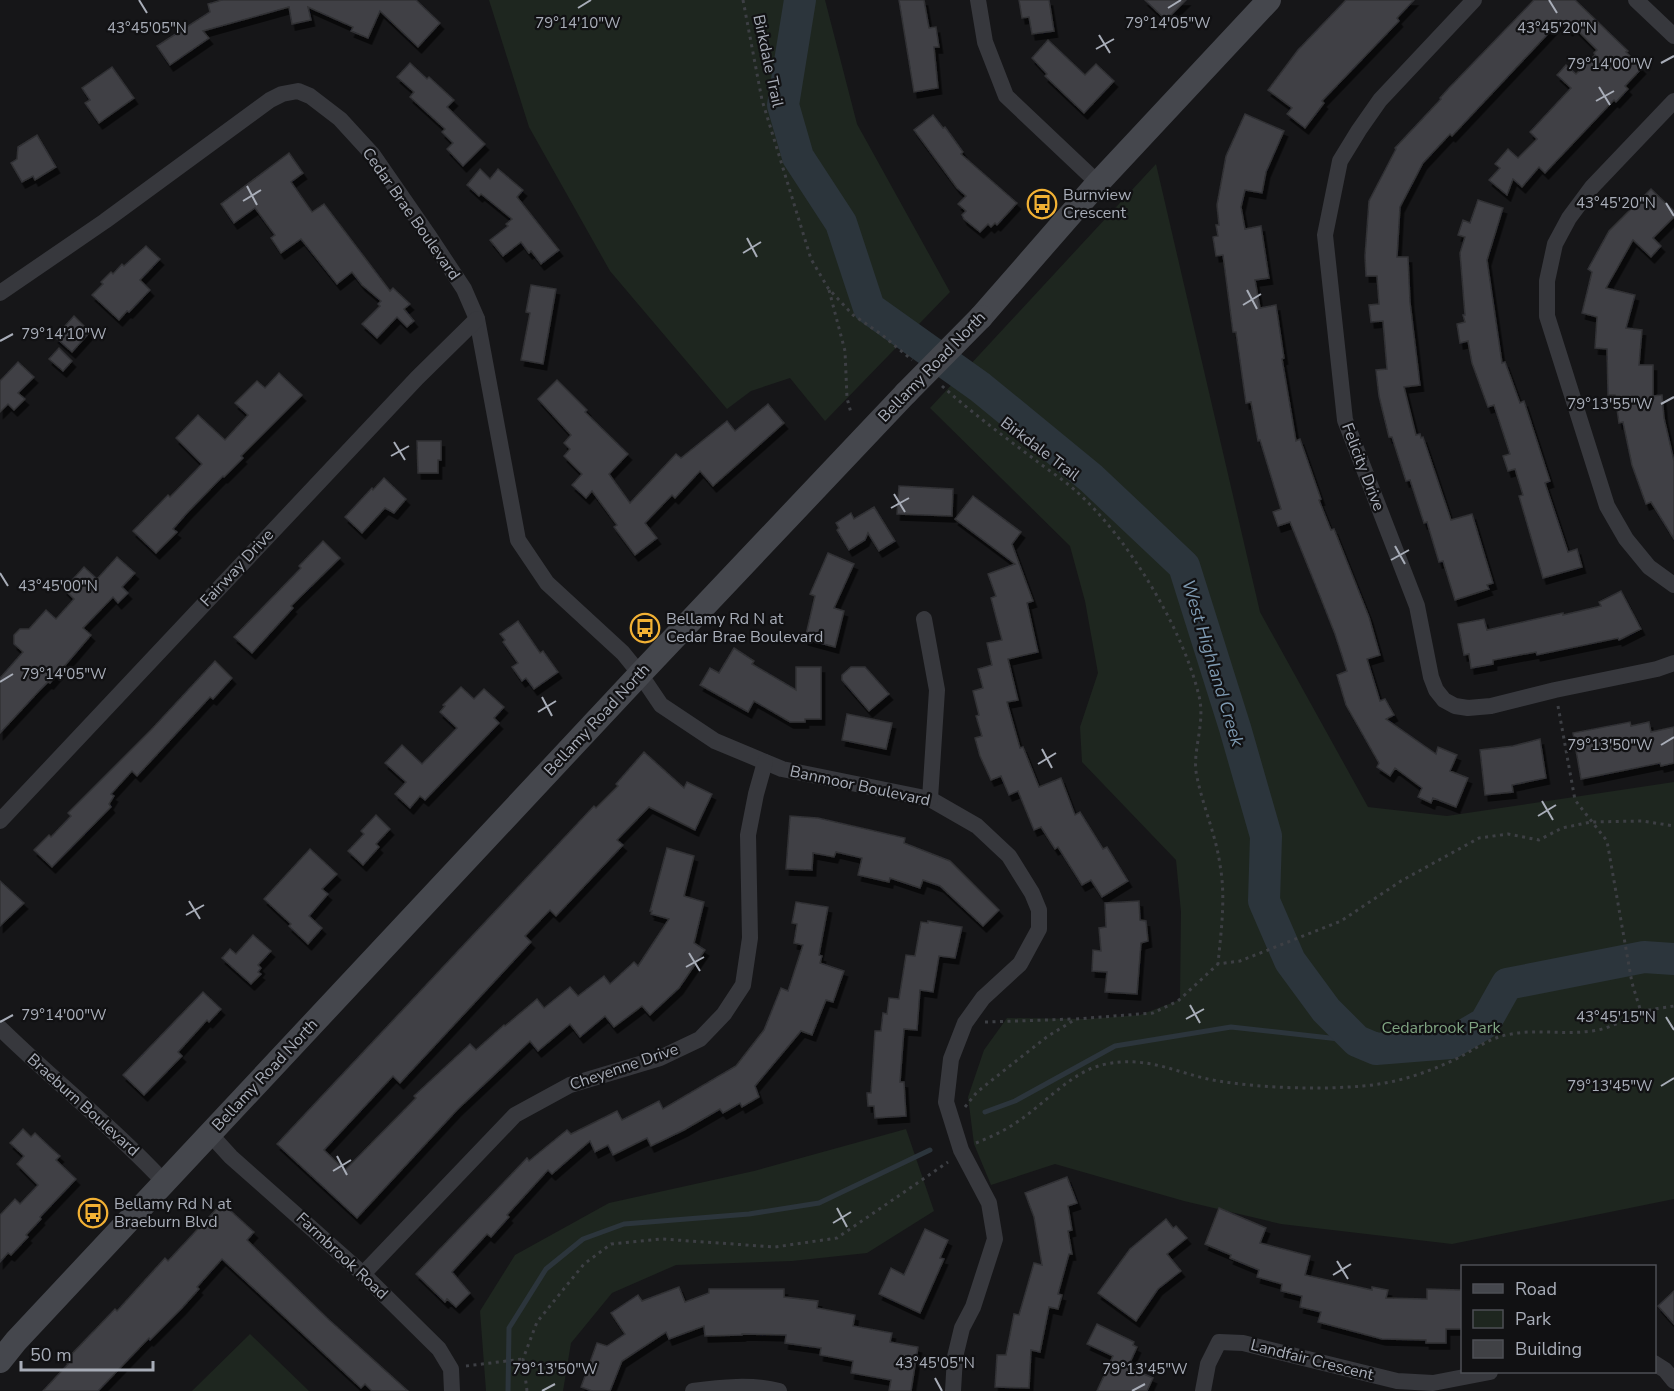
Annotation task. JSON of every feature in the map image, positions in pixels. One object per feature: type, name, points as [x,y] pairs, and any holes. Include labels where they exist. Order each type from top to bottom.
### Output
[{"type":"street","points":[[978,0],[985,42],[1006,96],[1098,183]]},
{"type":"street","name":"Bellamy Road North","points":[[0,1361],[164,1182],[640,674],[981,317],[1098,183],[1269,0]]},
{"type":"street","name":"Felicity Drive","points":[[1474,0],[1380,100],[1340,161],[1325,235],[1345,420],[1417,606],[1431,677],[1436,690],[1444,700],[1455,706],[1468,708],[1491,706],[1657,669],[1674,663]]},
{"type":"street","points":[[1636,0],[1674,36]]},
{"type":"street","name":"Cedar Brae Boulevard","points":[[0,293],[105,221],[243,118],[282,94],[298,91],[310,96],[340,119],[373,155],[464,289],[477,319],[518,540],[547,582],[623,653],[640,674]]},
{"type":"street","points":[[1674,101],[1592,187],[1569,218],[1556,244],[1547,281],[1547,316],[1607,506],[1626,539],[1649,567],[1674,585]]},
{"type":"street","name":"Fairway Drive","points":[[0,821],[417,378],[477,319]]},
{"type":"street","points":[[924,619],[937,690],[930,799]]},
{"type":"street","name":"Banmoor Boulevard","points":[[640,674],[661,705],[715,741],[782,769],[930,799],[976,826],[1009,856],[1039,910],[1040,929],[1020,964],[983,998],[965,1023],[951,1059],[946,1102],[961,1150],[989,1203],[994,1239],[973,1307],[962,1328],[954,1358],[953,1391]]},
{"type":"street","name":"Cheyenne Drive","points":[[363,1274],[515,1115],[570,1085],[660,1058],[700,1039],[724,1014],[742,985],[750,938],[748,835],[765,762]]},
{"type":"street","name":"Braeburn Boulevard","points":[[0,1028],[33,1061],[140,1155],[164,1182]]},
{"type":"street","name":"Farmbrook Road","points":[[210,1134],[231,1156],[363,1274],[439,1348],[451,1369]]},
{"type":"street","name":"Landfair Crescent","points":[[1203,1391],[1208,1364],[1219,1342],[1243,1343],[1397,1381],[1433,1383],[1480,1373]]},
{"type":"street","points":[[1656,1364],[1665,1370],[1674,1381]]},
{"type":"street","points":[[451,1369],[452,1391]]},
{"type":"street","points":[[693,1391],[718,1387],[769,1388],[779,1391]]},
{"type":"path","name":"Birkdale Trail","points":[[743,0],[760,89],[771,132],[789,183],[811,259],[828,288],[853,315],[881,334],[919,366]]},
{"type":"path","points":[[828,288],[845,351],[847,398],[851,413]]},
{"type":"path","name":"Birkdale Trail","points":[[936,381],[970,411],[1080,495],[1123,545],[1178,636],[1199,698],[1202,722],[1196,775],[1220,864],[1224,901],[1218,964]]},
{"type":"path","points":[[1557,704],[1575,800],[1607,842],[1632,983],[1641,1012]]},
{"type":"path","points":[[965,1023],[1076,1019],[1153,1013],[1178,1001],[1218,964],[1240,961],[1341,921],[1401,881],[1479,838],[1508,834],[1539,840],[1562,828],[1591,822],[1642,821],[1674,826]]},
{"type":"path","points":[[527,1391],[523,1359],[537,1322],[584,1264],[611,1244],[662,1239],[775,1247],[837,1238],[945,1164],[961,1150],[1020,1120],[1076,1077],[1101,1065],[1130,1062],[1156,1064],[1214,1080],[1250,1085],[1362,1086],[1399,1081],[1432,1070],[1488,1040],[1511,1033],[1595,1031],[1623,1022],[1641,1012],[1674,1006]]},
{"type":"path","points":[[952,1122],[977,1092],[1048,1036],[1076,1019]]},
{"type":"path","points":[[451,1369],[523,1359]]},
{"type":"green space","points":[[489,0],[825,0],[857,124],[950,292],[825,421],[790,378],[751,391],[727,409],[610,271],[529,127]]},
{"type":"green space","name":"Cedarbrook Park","points":[[1156,164],[1260,612],[1368,807],[1447,816],[1674,782],[1674,1199],[1452,1244],[1281,1224],[1184,1201],[1055,1164],[991,1185],[974,1144],[968,1097],[984,1050],[1007,1018],[1087,1019],[1140,1015],[1177,1001],[1180,998],[1181,912],[1176,860],[1082,762],[1080,727],[1098,673],[1085,601],[1070,546],[930,408]]},
{"type":"green space","points":[[906,1129],[934,1211],[867,1253],[792,1261],[676,1265],[612,1293],[571,1343],[563,1391],[486,1391],[480,1311],[515,1255],[609,1203],[754,1171]]},
{"type":"green space","points":[[250,1334],[309,1391],[192,1391]]},
{"type":"building","points":[[222,0],[416,0],[440,23],[418,47],[380,11],[368,38],[351,31],[353,27],[308,7],[311,20],[292,24],[289,7],[203,31],[209,38],[170,65],[157,46],[210,12],[208,4]]},
{"type":"building","points":[[899,0],[924,0],[929,28],[936,27],[939,47],[934,47],[938,88],[914,92]]},
{"type":"building","points":[[1019,0],[1049,0],[1054,31],[1032,34],[1029,17],[1022,18]]},
{"type":"building","points":[[1145,0],[1186,0],[1166,20]]},
{"type":"building","points":[[1346,0],[1414,0],[1397,18],[1399,21],[1322,101],[1324,103],[1305,128],[1287,114],[1292,108],[1268,90],[1298,50]]},
{"type":"building","points":[[1534,0],[1575,0],[1628,51],[1626,52],[1642,68],[1625,86],[1628,89],[1616,102],[1614,100],[1545,173],[1539,167],[1522,187],[1513,179],[1507,195],[1489,180],[1500,168],[1495,164],[1508,149],[1518,158],[1537,139],[1530,132],[1571,88],[1557,75],[1566,65],[1576,74],[1597,50],[1573,26],[1569,30],[1560,21],[1452,136],[1450,134],[1423,163],[1400,207],[1397,257],[1408,257],[1410,302],[1420,385],[1404,387],[1416,435],[1420,434],[1421,438],[1423,437],[1451,520],[1472,514],[1493,583],[1487,585],[1489,589],[1455,600],[1443,561],[1439,562],[1427,522],[1424,523],[1410,480],[1406,481],[1392,437],[1389,437],[1379,396],[1376,370],[1387,369],[1383,321],[1371,322],[1369,305],[1379,304],[1377,276],[1366,276],[1369,201],[1395,148]]},
{"type":"building","points":[[1048,40],[1085,75],[1096,64],[1114,81],[1084,113],[1045,76],[1047,74],[1032,58]]},
{"type":"building","points":[[410,63],[454,100],[447,107],[485,144],[463,166],[447,149],[453,143],[442,132],[445,129],[410,97],[414,92],[397,77]]},
{"type":"building","points":[[112,67],[134,98],[99,123],[85,103],[90,100],[82,88]]},
{"type":"building","points":[[1245,114],[1284,131],[1266,172],[1262,193],[1245,190],[1241,207],[1245,229],[1261,226],[1269,278],[1255,280],[1260,308],[1276,305],[1284,358],[1282,359],[1296,441],[1300,439],[1321,499],[1319,500],[1331,530],[1334,529],[1369,617],[1380,655],[1367,659],[1380,701],[1385,699],[1394,715],[1386,719],[1436,754],[1438,747],[1457,755],[1450,771],[1468,778],[1456,807],[1433,798],[1431,803],[1418,797],[1422,788],[1395,768],[1390,776],[1377,767],[1379,763],[1346,705],[1337,675],[1347,671],[1335,634],[1290,522],[1278,526],[1273,512],[1281,509],[1260,440],[1258,441],[1251,402],[1246,403],[1236,332],[1233,332],[1223,255],[1216,256],[1213,237],[1218,236],[1217,205],[1226,156]]},
{"type":"building","points":[[933,115],[963,152],[961,154],[1017,203],[997,225],[995,223],[991,227],[988,224],[980,232],[964,219],[962,215],[966,211],[958,204],[966,196],[957,188],[914,130]]},
{"type":"building","points":[[37,135],[56,167],[35,180],[33,176],[22,182],[11,163],[17,159],[18,147]]},
{"type":"building","points":[[289,153],[303,173],[291,182],[312,212],[324,204],[390,291],[393,288],[410,304],[404,309],[414,321],[407,327],[397,317],[377,338],[362,324],[380,306],[378,304],[381,301],[362,285],[352,272],[337,284],[301,239],[281,253],[271,238],[275,235],[255,208],[234,223],[221,204]]},
{"type":"building","points":[[480,169],[490,179],[498,169],[523,190],[517,197],[559,250],[541,264],[521,242],[503,256],[490,240],[508,226],[506,224],[512,219],[467,185]]},
{"type":"building","points":[[1651,189],[1674,211],[1674,217],[1653,238],[1661,246],[1651,257],[1633,240],[1606,288],[1635,295],[1626,328],[1642,330],[1639,365],[1653,365],[1653,396],[1662,395],[1664,418],[1674,461],[1674,539],[1651,502],[1646,504],[1632,465],[1623,422],[1619,423],[1615,395],[1608,395],[1607,349],[1595,348],[1597,317],[1582,313],[1592,272],[1588,269],[1609,231]]},
{"type":"building","points":[[1478,200],[1503,208],[1487,260],[1502,363],[1505,362],[1520,403],[1524,401],[1550,481],[1545,483],[1568,552],[1577,549],[1582,567],[1543,578],[1519,496],[1523,495],[1515,469],[1508,471],[1503,456],[1510,454],[1494,405],[1488,407],[1472,363],[1468,341],[1460,343],[1457,324],[1465,322],[1463,315],[1465,315],[1460,253],[1465,237],[1458,235],[1463,220],[1470,223]]},
{"type":"building","points":[[146,246],[160,259],[140,280],[150,290],[119,320],[92,295],[111,272],[113,274],[122,264],[124,266]]},
{"type":"building","points":[[531,285],[556,289],[543,364],[521,360],[530,313],[526,312]]},
{"type":"building","points":[[74,316],[90,332],[72,352],[55,337]]},
{"type":"building","points":[[59,348],[72,361],[63,371],[49,359]]},
{"type":"building","points":[[18,362],[34,377],[18,393],[25,399],[14,410],[8,404],[0,412],[0,381]]},
{"type":"building","points":[[279,373],[302,395],[187,513],[173,529],[177,532],[156,553],[133,531],[202,464],[176,438],[198,415],[225,440],[248,415],[235,403],[257,381],[265,388]]},
{"type":"building","points":[[557,380],[587,410],[585,412],[628,454],[609,474],[630,503],[676,454],[681,458],[727,421],[735,431],[768,404],[784,423],[713,486],[700,471],[675,498],[672,495],[645,523],[657,538],[635,555],[614,527],[617,525],[592,491],[586,498],[572,485],[582,474],[564,456],[570,449],[564,443],[571,435],[538,399]]},
{"type":"building","points":[[417,441],[441,441],[438,473],[418,473]]},
{"type":"building","points":[[384,478],[406,499],[394,513],[385,508],[362,533],[345,517]]},
{"type":"building","points":[[899,486],[953,489],[952,516],[897,514]]},
{"type":"building","points":[[973,496],[1021,532],[1012,544],[1033,601],[1027,603],[1038,652],[1008,659],[1018,700],[1007,702],[1020,748],[1023,747],[1039,787],[1061,778],[1075,815],[1080,812],[1103,849],[1107,847],[1128,881],[1102,897],[1091,880],[1082,885],[1058,847],[1055,849],[1041,827],[1034,830],[1018,791],[1009,795],[1001,776],[991,780],[980,756],[975,738],[982,736],[976,716],[979,715],[973,691],[983,688],[978,669],[992,665],[987,643],[1002,640],[991,598],[996,596],[988,574],[1015,564],[955,519]]},
{"type":"building","points":[[874,507],[895,541],[879,551],[868,533],[865,540],[849,550],[837,530],[839,528],[836,523],[851,513],[854,519]]},
{"type":"building","points":[[323,541],[340,558],[291,606],[293,608],[252,653],[234,637],[301,568],[299,566]]},
{"type":"building","points":[[828,553],[854,564],[834,608],[844,611],[835,647],[805,639],[815,596],[810,594]]},
{"type":"building","points":[[117,557],[135,573],[122,587],[128,593],[118,603],[113,597],[83,628],[91,635],[50,683],[48,682],[39,691],[0,733],[0,678],[23,652],[14,644],[14,635],[20,629],[29,629],[46,610],[56,619],[74,599],[64,589],[84,567],[97,579]]},
{"type":"building","points":[[1621,591],[1641,629],[1619,640],[1618,638],[1537,655],[1536,652],[1493,660],[1493,664],[1471,668],[1469,654],[1464,655],[1458,624],[1484,619],[1487,630],[1563,613],[1563,615],[1601,606],[1599,602]]},
{"type":"building","points":[[518,621],[540,653],[543,651],[558,672],[534,689],[526,678],[522,681],[512,667],[518,663],[500,634]]},
{"type":"building","points":[[734,648],[754,661],[752,664],[796,690],[796,667],[821,667],[821,719],[790,722],[754,701],[748,712],[700,685],[710,668],[719,673]]},
{"type":"building","points":[[215,661],[232,678],[213,699],[210,697],[137,776],[132,771],[111,794],[114,796],[109,804],[111,807],[52,867],[34,850],[49,835],[51,837],[71,816],[68,813],[151,730]]},
{"type":"building","points":[[851,667],[865,667],[889,694],[869,711],[842,680],[842,675]]},
{"type":"building","points":[[461,687],[474,699],[484,689],[504,707],[494,718],[499,723],[425,800],[420,796],[410,808],[395,794],[406,782],[385,763],[402,745],[422,764],[457,728],[440,712],[445,706],[443,705]]},
{"type":"building","points":[[847,714],[892,723],[886,749],[842,740]]},
{"type":"building","points":[[1630,722],[1631,726],[1649,722],[1651,732],[1674,727],[1674,763],[1661,766],[1660,763],[1581,779],[1573,733]]},
{"type":"building","points":[[1540,739],[1546,778],[1512,785],[1513,792],[1485,795],[1480,750],[1513,746]]},
{"type":"building","points":[[644,752],[684,788],[687,782],[712,794],[695,830],[649,807],[617,840],[623,845],[556,916],[550,910],[525,936],[531,942],[400,1083],[393,1076],[324,1150],[345,1170],[416,1098],[414,1096],[470,1044],[476,1050],[537,999],[544,1008],[570,987],[578,996],[604,976],[610,984],[634,962],[638,966],[669,919],[651,914],[652,911],[650,911],[667,848],[694,856],[684,896],[704,902],[694,943],[705,950],[679,988],[650,1015],[642,1006],[614,1027],[605,1016],[580,1037],[570,1024],[538,1051],[530,1041],[457,1110],[357,1218],[277,1144],[594,806],[596,808],[618,786],[616,784]]},
{"type":"building","points":[[376,815],[390,829],[376,844],[379,847],[363,865],[348,851],[364,834],[361,831]]},
{"type":"building","points":[[790,816],[818,818],[905,838],[904,843],[950,861],[999,910],[983,926],[940,886],[923,880],[920,888],[890,878],[889,882],[858,875],[862,858],[836,852],[834,857],[813,853],[812,870],[786,869]]},
{"type":"building","points":[[310,849],[337,874],[322,889],[328,894],[309,916],[322,928],[308,944],[289,926],[291,924],[264,899]]},
{"type":"building","points":[[0,881],[24,903],[0,926]]},
{"type":"building","points":[[1139,901],[1140,920],[1146,921],[1148,941],[1141,943],[1137,994],[1105,992],[1107,972],[1092,971],[1093,950],[1101,951],[1099,928],[1106,927],[1105,903]]},
{"type":"building","points":[[796,902],[828,907],[819,955],[822,956],[820,963],[844,971],[833,1002],[826,1000],[812,1035],[801,1031],[755,1086],[759,1097],[742,1107],[740,1103],[723,1113],[720,1109],[651,1146],[647,1138],[613,1155],[608,1145],[595,1152],[590,1141],[552,1174],[548,1170],[507,1215],[509,1217],[491,1237],[487,1234],[452,1272],[470,1293],[456,1307],[447,1299],[445,1302],[416,1274],[527,1158],[529,1161],[567,1130],[571,1134],[617,1111],[622,1120],[659,1101],[663,1109],[736,1066],[764,1030],[781,988],[788,991],[803,945],[794,943],[797,924],[792,923]]},
{"type":"building","points":[[928,921],[962,927],[955,958],[939,956],[933,992],[920,990],[917,1030],[904,1029],[900,1082],[904,1082],[906,1116],[875,1118],[874,1106],[868,1106],[867,1093],[871,1093],[875,1031],[881,1031],[883,1013],[887,1014],[889,998],[899,999],[906,955],[915,956],[921,922],[928,923]]},
{"type":"building","points":[[253,935],[271,951],[258,965],[261,968],[258,972],[261,974],[251,984],[222,958],[230,949],[236,954]]},
{"type":"building","points":[[203,992],[221,1009],[209,1022],[207,1020],[178,1052],[182,1056],[144,1095],[123,1075]]},
{"type":"building","points":[[23,1129],[31,1137],[35,1133],[60,1156],[56,1160],[76,1179],[40,1217],[41,1219],[26,1235],[28,1237],[11,1255],[8,1253],[0,1262],[0,1215],[15,1199],[20,1204],[38,1185],[17,1164],[24,1156],[10,1143]]},
{"type":"building","points":[[1067,1177],[1077,1203],[1068,1206],[1072,1230],[1068,1231],[1072,1254],[1069,1254],[1058,1294],[1062,1295],[1058,1309],[1049,1307],[1040,1352],[1031,1350],[1029,1388],[995,1387],[997,1355],[1006,1355],[1014,1314],[1019,1315],[1034,1263],[1042,1265],[1034,1217],[1025,1193]]},
{"type":"building","points":[[222,1203],[254,1232],[247,1240],[327,1318],[408,1391],[372,1391],[365,1384],[361,1388],[222,1259],[182,1308],[150,1340],[149,1338],[98,1391],[43,1391],[68,1364],[65,1361],[115,1309],[117,1311],[165,1258],[168,1261]]},
{"type":"building","points":[[1219,1208],[1266,1228],[1260,1243],[1310,1256],[1305,1275],[1372,1290],[1372,1287],[1388,1290],[1386,1298],[1427,1299],[1427,1289],[1461,1290],[1461,1329],[1446,1329],[1446,1343],[1426,1343],[1426,1340],[1382,1339],[1318,1322],[1321,1312],[1300,1307],[1302,1296],[1281,1291],[1282,1284],[1257,1277],[1259,1270],[1205,1244]]},
{"type":"building","points":[[1166,1219],[1173,1228],[1176,1226],[1187,1238],[1167,1254],[1181,1271],[1158,1289],[1136,1321],[1098,1293],[1130,1249]]},
{"type":"building","points":[[925,1229],[948,1240],[940,1258],[944,1259],[920,1313],[879,1294],[891,1268],[904,1275]]},
{"type":"building","points":[[679,1287],[685,1302],[709,1293],[709,1289],[784,1289],[784,1297],[818,1301],[817,1308],[855,1315],[853,1326],[892,1333],[890,1342],[918,1347],[911,1391],[889,1391],[891,1380],[851,1373],[853,1361],[820,1355],[821,1348],[785,1343],[786,1335],[705,1336],[704,1326],[669,1339],[666,1332],[622,1361],[610,1391],[592,1391],[581,1387],[597,1343],[607,1346],[625,1334],[611,1313],[638,1295],[642,1301]]},
{"type":"building","points":[[1674,1291],[1674,1324],[1658,1306]]},
{"type":"building","points":[[1097,1324],[1134,1342],[1133,1345],[1137,1347],[1128,1367],[1153,1378],[1147,1391],[1097,1391],[1113,1356],[1087,1344]]},
{"type":"waterway","name":"West Highland Creek","points":[[800,0],[783,105],[798,157],[841,223],[869,308],[980,387],[1091,478],[1184,566],[1266,836],[1264,901],[1290,961],[1326,1010],[1357,1041],[1376,1049],[1451,1043],[1485,1023],[1507,984],[1644,957],[1674,959]]},
{"type":"waterway","points":[[985,1112],[1015,1101],[1115,1046],[1231,1027],[1357,1041]]},
{"type":"waterway","points":[[508,1391],[509,1328],[546,1269],[583,1239],[624,1224],[749,1214],[819,1203],[930,1150]]},
{"type":"place","name":"Burnview Crescent","points":[[1042,204]]},
{"type":"place","name":"Bellamy Rd N at Cedar Brae Boulevard","points":[[645,628]]},
{"type":"place","name":"Bellamy Rd N at Braeburn Blvd","points":[[93,1213]]}]
